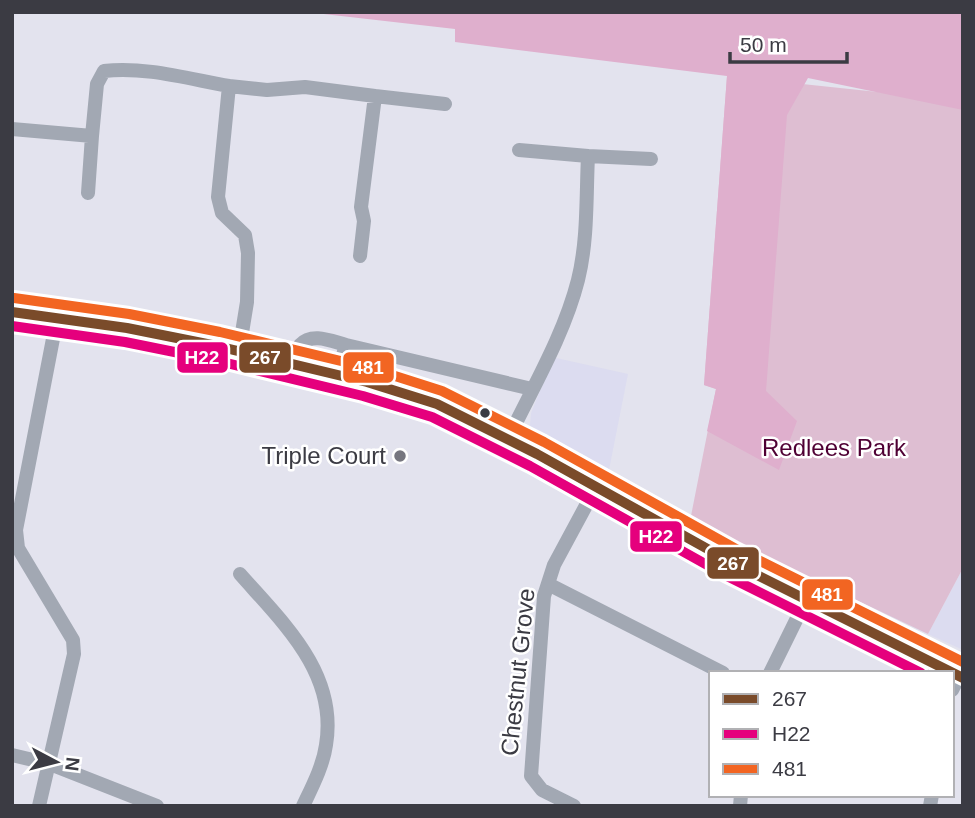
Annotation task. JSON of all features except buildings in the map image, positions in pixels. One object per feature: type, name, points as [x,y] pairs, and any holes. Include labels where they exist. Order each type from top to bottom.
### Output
[{"type":"main road","points":[[12,312],[127,328],[239,351],[337,375],[437,404],[508,439],[939,671]]},
{"type":"street","points":[[88,193],[96,84],[104,71],[117,69],[267,90],[305,87],[445,104]]},
{"type":"street","points":[[229,86],[218,197],[222,213],[245,235],[248,253],[247,302],[239,351]]},
{"type":"street","points":[[360,256],[364,221],[361,207],[375,96]]},
{"type":"street","points":[[12,130],[92,136]]},
{"type":"street","points":[[519,150],[651,159]]},
{"type":"street","points":[[508,439],[569,310],[583,245],[588,156]]},
{"type":"street","points":[[39,806],[74,654],[73,640],[18,548],[16,530],[57,318]]},
{"type":"street","points":[[300,345],[308,338],[317,338],[532,389]]},
{"type":"street","points":[[337,375],[346,345]]},
{"type":"street","name":"Chestnut Grove","points":[[574,806],[542,790],[531,776],[544,596],[554,565],[596,487]]},
{"type":"street","points":[[240,574],[302,645],[318,674],[328,721],[326,746],[319,771],[303,806]]},
{"type":"street","points":[[548,584],[719,671]]},
{"type":"street","points":[[772,671],[806,600]]},
{"type":"street","points":[[12,755],[50,764],[157,806]]},
{"type":"shaded area","points":[[306,12],[963,12],[963,110],[808,78],[787,115],[766,391],[797,421],[779,470],[707,431],[716,389],[704,385],[727,76],[455,42],[455,29]]},
{"type":"shaded area","points":[[556,358],[628,374],[608,475],[535,434],[530,425],[531,413]]},
{"type":"shaded area","points":[[963,568],[963,650],[928,634]]},
{"type":"green space","name":"Redlees Park","points":[[727,76],[963,101],[963,568],[928,634],[690,521],[716,389],[704,385]]},
{"type":"transit line","name":"481","points":[[14,298],[129,314],[220,332],[370,368],[442,391],[544,442],[738,550],[963,662]]},
{"type":"transit line","name":"267","points":[[12,312],[127,328],[217,346],[367,382],[437,404],[537,454],[731,562],[949,671]]},
{"type":"transit line","name":"H22","points":[[12,326],[125,342],[214,360],[363,396],[432,417],[530,466],[725,575],[917,671]]},
{"type":"transit line","name":"267","points":[[954,674],[963,678]]},
{"type":"place","name":"Triple Court","points":[[400,456]]}]
